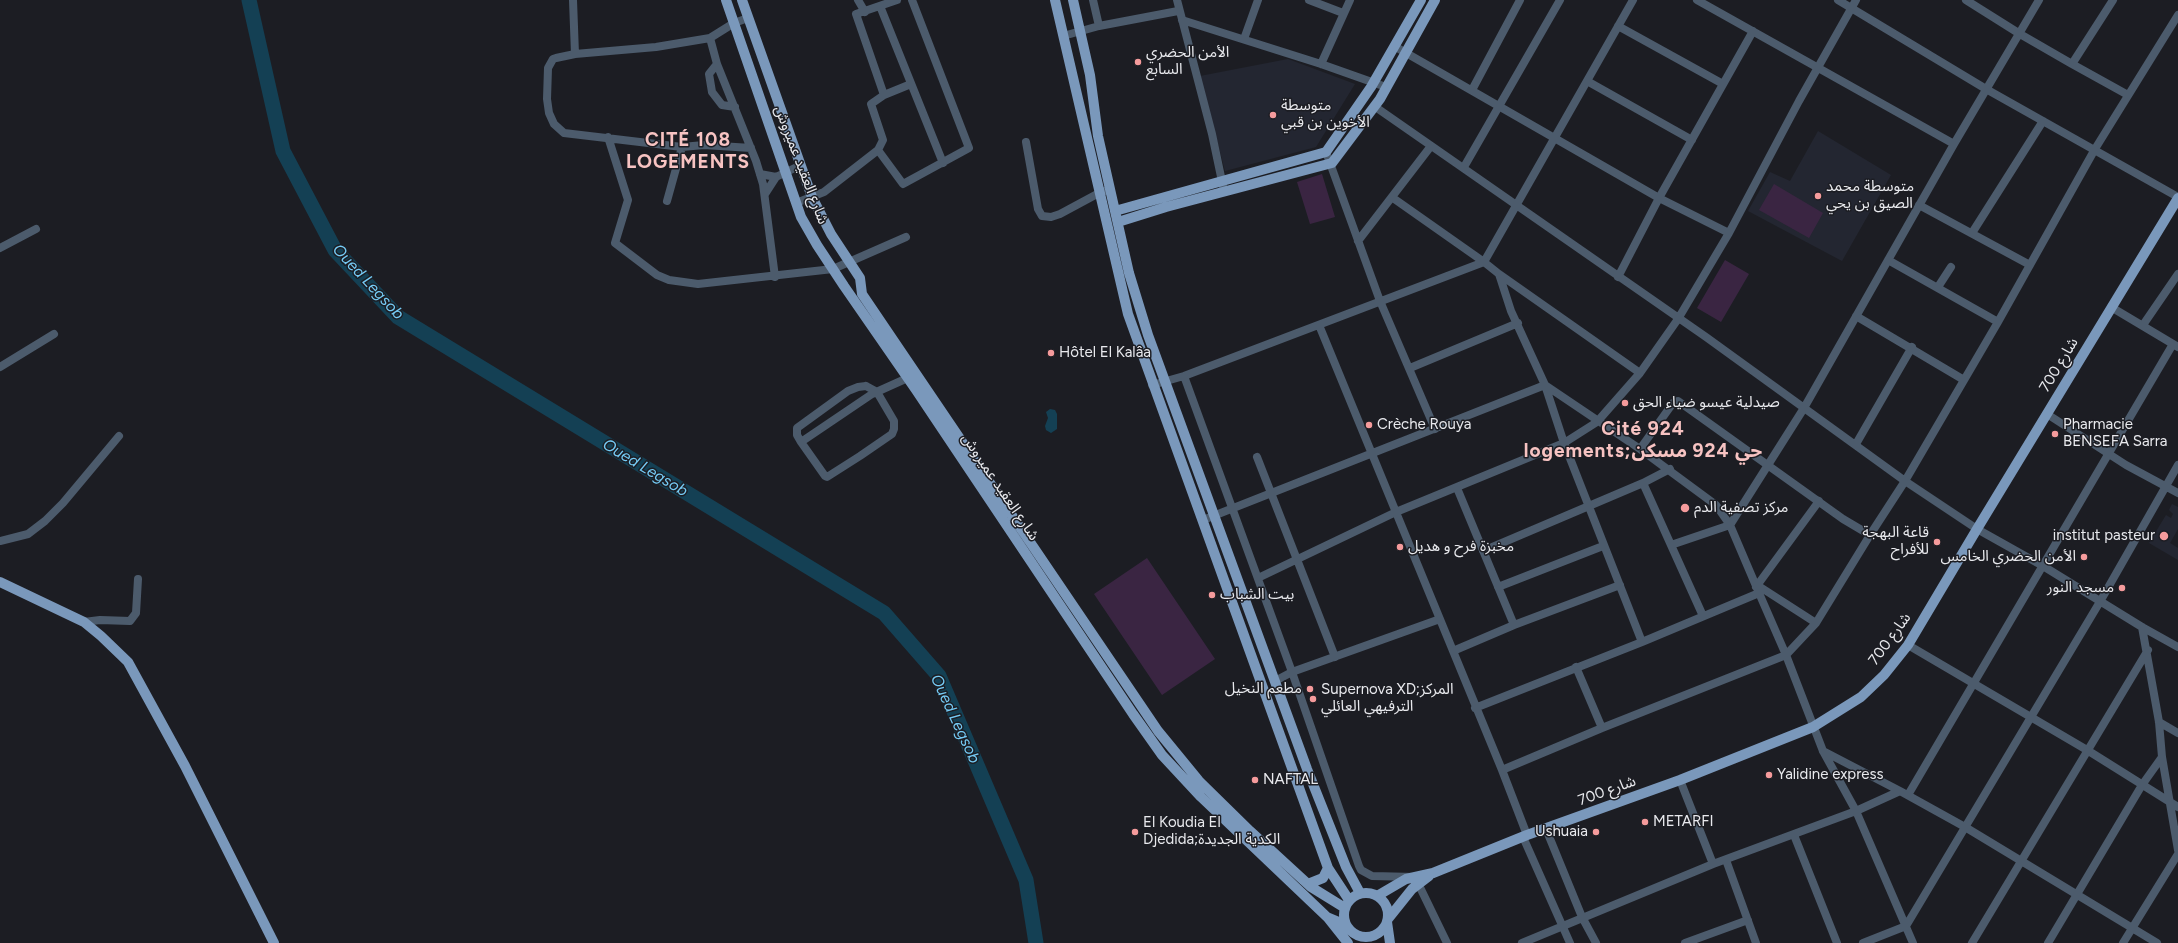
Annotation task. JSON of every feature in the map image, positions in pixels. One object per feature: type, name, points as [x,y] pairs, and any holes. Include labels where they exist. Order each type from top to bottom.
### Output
[{"type":"main road","name":"شارع العقيد عميروش","points":[[726,0],[780,175],[811,234],[833,270],[912,376]]},
{"type":"main road","name":"شارع العقيد عميروش","points":[[742,0],[812,197],[831,234],[860,278],[862,294],[912,376],[1004,513],[1158,731],[1182,762],[1210,794],[1308,884],[1347,904]]},
{"type":"main road","points":[[1055,0],[1128,314],[1152,385],[1203,520],[1328,868],[1347,904],[1344,920],[1356,943]]},
{"type":"main road","points":[[1073,0],[1090,76],[1098,136],[1129,273],[1164,382],[1340,852],[1360,893]]},
{"type":"main road","points":[[1115,211],[1326,152],[1374,81],[1421,0]]},
{"type":"main road","points":[[1118,222],[1332,163],[1374,106],[1435,0]]},
{"type":"main road","name":"شارع 700","points":[[1417,880],[1525,836],[1680,780],[1813,727],[1861,697],[1884,675],[1908,645],[1976,529],[2048,414],[2178,198]]},
{"type":"main road","name":"شارع العقيد عميروش","points":[[1004,513],[1070,623],[1162,755],[1201,797],[1327,916],[1349,928]]},
{"type":"main road","points":[[0,582],[84,622],[121,653],[136,674],[185,766],[274,943]]},
{"type":"main road","points":[[1308,884],[1323,878],[1328,868]]},
{"type":"main road","points":[[1377,896],[1395,884],[1417,880]]},
{"type":"main road","points":[[1349,928],[1357,936],[1372,936],[1378,934],[1417,880]]},
{"type":"main road","points":[[1347,904],[1360,893],[1367,892],[1377,896],[1385,903],[1390,943]]},
{"type":"main road","points":[[1327,916],[1348,943]]},
{"type":"street","points":[[573,0],[575,54]]},
{"type":"street","points":[[858,0],[865,12]]},
{"type":"street","points":[[884,95],[856,14],[897,0]]},
{"type":"street","points":[[878,150],[904,184],[969,148],[912,0]]},
{"type":"street","points":[[1093,0],[1099,26]]},
{"type":"street","points":[[1177,0],[1178,11],[1182,20],[1224,192]]},
{"type":"street","points":[[1244,39],[1258,0]]},
{"type":"street","points":[[1309,0],[1322,2],[1343,13]]},
{"type":"street","points":[[1321,64],[1350,0]]},
{"type":"street","points":[[1472,90],[1520,0]]},
{"type":"street","points":[[1464,168],[1560,0]]},
{"type":"street","points":[[1152,385],[1184,376],[1484,262],[1633,0]]},
{"type":"street","points":[[1697,0],[1954,144]]},
{"type":"street","points":[[1838,0],[1986,89],[2095,149],[2178,198]]},
{"type":"street","points":[[1258,578],[1396,512],[1564,443],[1597,422],[1640,373],[1678,319],[1729,233],[1817,68],[1856,0]]},
{"type":"street","points":[[1966,0],[2020,34],[2128,95]]},
{"type":"street","points":[[1671,545],[1730,525],[1804,408],[1954,144],[2039,0]]},
{"type":"street","points":[[2072,64],[2113,0]]},
{"type":"street","points":[[880,6],[943,163]]},
{"type":"street","points":[[1063,36],[1080,33],[1099,26],[1178,11]]},
{"type":"street","points":[[1502,770],[1602,728],[1786,655],[1816,623],[1870,535],[1905,482],[1998,322],[2095,149],[2178,15]]},
{"type":"street","points":[[748,18],[734,23],[710,38],[656,47],[575,54],[553,59],[548,68],[547,99],[551,118],[554,124],[564,133],[608,137],[682,147],[704,145],[751,148]]},
{"type":"street","points":[[1182,20],[1374,81],[1386,87]]},
{"type":"street","points":[[1618,26],[1723,84]]},
{"type":"street","points":[[1618,277],[1659,198],[1753,31]]},
{"type":"street","points":[[710,38],[718,64],[760,174],[765,194],[775,277]]},
{"type":"street","points":[[1394,46],[1659,198],[1729,233]]},
{"type":"street","points":[[718,64],[709,74],[712,92],[722,105],[735,107]]},
{"type":"street","points":[[1587,81],[1692,140]]},
{"type":"street","points":[[796,203],[824,192],[878,150],[883,140],[871,104],[884,95],[911,84]]},
{"type":"street","points":[[1374,106],[1516,204],[1856,444],[1905,482],[1976,529],[2043,566],[2101,600],[2142,627],[2178,647]]},
{"type":"street","points":[[1972,234],[2043,121]]},
{"type":"street","points":[[608,137],[628,200],[615,241],[617,246],[657,275],[678,282],[698,284],[833,270],[906,237]]},
{"type":"street","points":[[1026,142],[1038,209],[1042,216],[1051,217],[1060,214],[1099,193],[1110,189]]},
{"type":"street","points":[[1358,241],[1431,146]]},
{"type":"street","points":[[667,201],[682,147]]},
{"type":"street","points":[[1326,152],[1332,163],[1380,301],[1410,368],[1434,429]]},
{"type":"street","points":[[765,194],[780,175],[801,165]]},
{"type":"street","points":[[760,174],[780,175]]},
{"type":"street","points":[[1392,198],[1484,262],[1623,363],[1640,373]]},
{"type":"street","points":[[1919,205],[2030,265]]},
{"type":"street","points":[[0,248],[36,228]]},
{"type":"street","points":[[1888,260],[1998,322]]},
{"type":"street","points":[[1938,287],[1951,267]]},
{"type":"street","points":[[1499,274],[1534,365],[1545,385],[1564,443],[1603,546],[1642,642]]},
{"type":"street","points":[[2143,325],[2178,274]]},
{"type":"street","points":[[1908,795],[1975,684],[2107,453],[2176,345],[2111,307]]},
{"type":"street","points":[[1856,316],[1964,380]]},
{"type":"street","points":[[1410,368],[1518,324]]},
{"type":"street","points":[[1319,325],[1374,454],[1475,708],[1502,770],[1525,836],[1570,943]]},
{"type":"street","points":[[0,367],[54,334]]},
{"type":"street","points":[[1856,444],[1912,348]]},
{"type":"street","points":[[801,442],[877,392],[912,376]]},
{"type":"street","points":[[1184,376],[1292,672],[1359,866],[1361,870],[1372,876],[1417,880],[1447,943]]},
{"type":"street","points":[[1545,385],[1569,400],[1597,422],[1670,469],[1716,505],[1730,525],[1786,655],[1823,751],[1856,811],[1913,943]]},
{"type":"street","points":[[1203,520],[1214,514],[1374,454],[1545,385]]},
{"type":"street","points":[[866,386],[877,392],[894,421],[894,429],[892,434],[827,477],[823,475],[801,442],[796,431],[799,425],[848,392],[858,387],[866,386]]},
{"type":"street","points":[[1640,449],[1675,401],[1870,535]]},
{"type":"street","points":[[2048,414],[2107,453],[2178,493]]},
{"type":"street","points":[[0,541],[28,534],[45,522],[63,503],[119,436]]},
{"type":"street","points":[[1256,457],[1272,492],[1296,560],[1335,657]]},
{"type":"street","points":[[1863,943],[1906,926],[2101,600],[2178,465]]},
{"type":"street","points":[[1483,551],[1643,483],[1670,469]]},
{"type":"street","points":[[1643,483],[1703,616]]},
{"type":"street","points":[[1457,488],[1514,625]]},
{"type":"street","points":[[1475,708],[1642,642],[1703,616],[1757,589],[1819,501]]},
{"type":"street","points":[[1498,587],[1603,546]]},
{"type":"street","points":[[84,622],[100,620],[130,621],[136,613],[138,579]]},
{"type":"street","points":[[1452,651],[1514,625],[1620,586]]},
{"type":"street","points":[[1757,589],[1816,623]]},
{"type":"street","points":[[1275,681],[1292,672],[1440,619]]},
{"type":"street","points":[[2142,627],[2148,650],[2159,722],[2162,757],[2175,805],[2178,850]]},
{"type":"street","points":[[1908,645],[2087,750],[2175,805]]},
{"type":"street","points":[[1972,943],[2148,650]]},
{"type":"street","points":[[1576,667],[1602,728]]},
{"type":"street","points":[[2159,722],[2178,733]]},
{"type":"street","points":[[1823,751],[1908,795],[1965,827],[2157,943]]},
{"type":"street","points":[[2048,943],[2142,785],[2162,757]]},
{"type":"street","points":[[1680,780],[1713,864]]},
{"type":"street","points":[[1522,943],[1713,864],[1856,811],[1900,791]]},
{"type":"street","points":[[1546,829],[1582,917],[1596,943]]},
{"type":"street","points":[[1794,835],[1837,943]]},
{"type":"street","points":[[2123,943],[2178,854]]},
{"type":"street","points":[[1726,860],[1756,943]]},
{"type":"street","points":[[1685,943],[1748,920]]},
{"type":"shaded area","name":"متوسطة الأخوين بن قبي","points":[[1288,59],[1355,84],[1316,147],[1225,171],[1200,76]]},
{"type":"shaded area","name":"متوسطة محمد الصيق بن يحي","points":[[1818,131],[1891,175],[1842,261],[1748,211],[1770,172],[1790,181]]},
{"type":"shaded area","points":[[1322,174],[1335,217],[1310,224],[1297,182]]},
{"type":"shaded area","points":[[1774,184],[1823,213],[1809,238],[1759,210]]},
{"type":"shaded area","points":[[1725,260],[1749,274],[1721,322],[1697,308]]},
{"type":"shaded area","name":"institut pasteur","points":[[2172,504],[2178,507],[2178,529],[2170,543],[2178,548],[2178,560],[2149,543],[2166,515],[2171,518],[2173,514],[2169,510]]},
{"type":"shaded area","points":[[1147,558],[1215,659],[1162,695],[1094,594]]},
{"type":"water","points":[[1050,409],[1055,410],[1057,414],[1057,429],[1051,433],[1046,430],[1045,426],[1048,418],[1046,412]]},
{"type":"waterway","name":"Oued Legsob","points":[[249,0],[283,151],[335,250],[398,317],[884,613],[939,676],[1026,880],[1036,943]]},
{"type":"place","name":"الأمن الحضري السابع","points":[[1138,62]]},
{"type":"place","name":"متوسطة الأخوين بن قبي","points":[[1273,115]]},
{"type":"place","name":"متوسطة محمد الصيق بن يحي","points":[[1818,196]]},
{"type":"place","name":"Hôtel El Kalâa","points":[[1051,353]]},
{"type":"place","name":"صيدلية عيسو ضياء الحق","points":[[1625,403]]},
{"type":"place","name":"Crèche Rouya","points":[[1369,425]]},
{"type":"place","name":"Pharmacie BENSEFA Sarra","points":[[2055,434]]},
{"type":"place","name":"مركز تصفية الدم","points":[[1685,508]]},
{"type":"place","name":"institut pasteur","points":[[2164,536]]},
{"type":"place","name":"قاعة البهجة للأفراح","points":[[1937,542]]},
{"type":"place","name":"مخبزة فرح و هديل","points":[[1400,547]]},
{"type":"place","name":"الأمن الحضري الخامس","points":[[2084,557]]},
{"type":"place","name":"مسجد النور","points":[[2122,588]]},
{"type":"place","name":"بيت الشباب","points":[[1212,595]]},
{"type":"place","name":"مطعم النخيل","points":[[1310,689]]},
{"type":"place","name":"Supernova XD;المركز الترفيهي العائلي","points":[[1313,699]]},
{"type":"place","name":"Yalidine express","points":[[1769,775]]},
{"type":"place","name":"NAFTAL","points":[[1255,780]]},
{"type":"place","name":"METARFI","points":[[1645,822]]},
{"type":"place","name":"El Koudia El Djedida;الكدية الجديدة","points":[[1135,832]]},
{"type":"place","name":"Ushuaia","points":[[1596,832]]},
{"type":"district","name":"CITÉ 108 LOGEMENTS","points":[[688,151]]},
{"type":"district","name":"Cité 924 logements;حي 924 مسكن","points":[[1643,440]]}]
